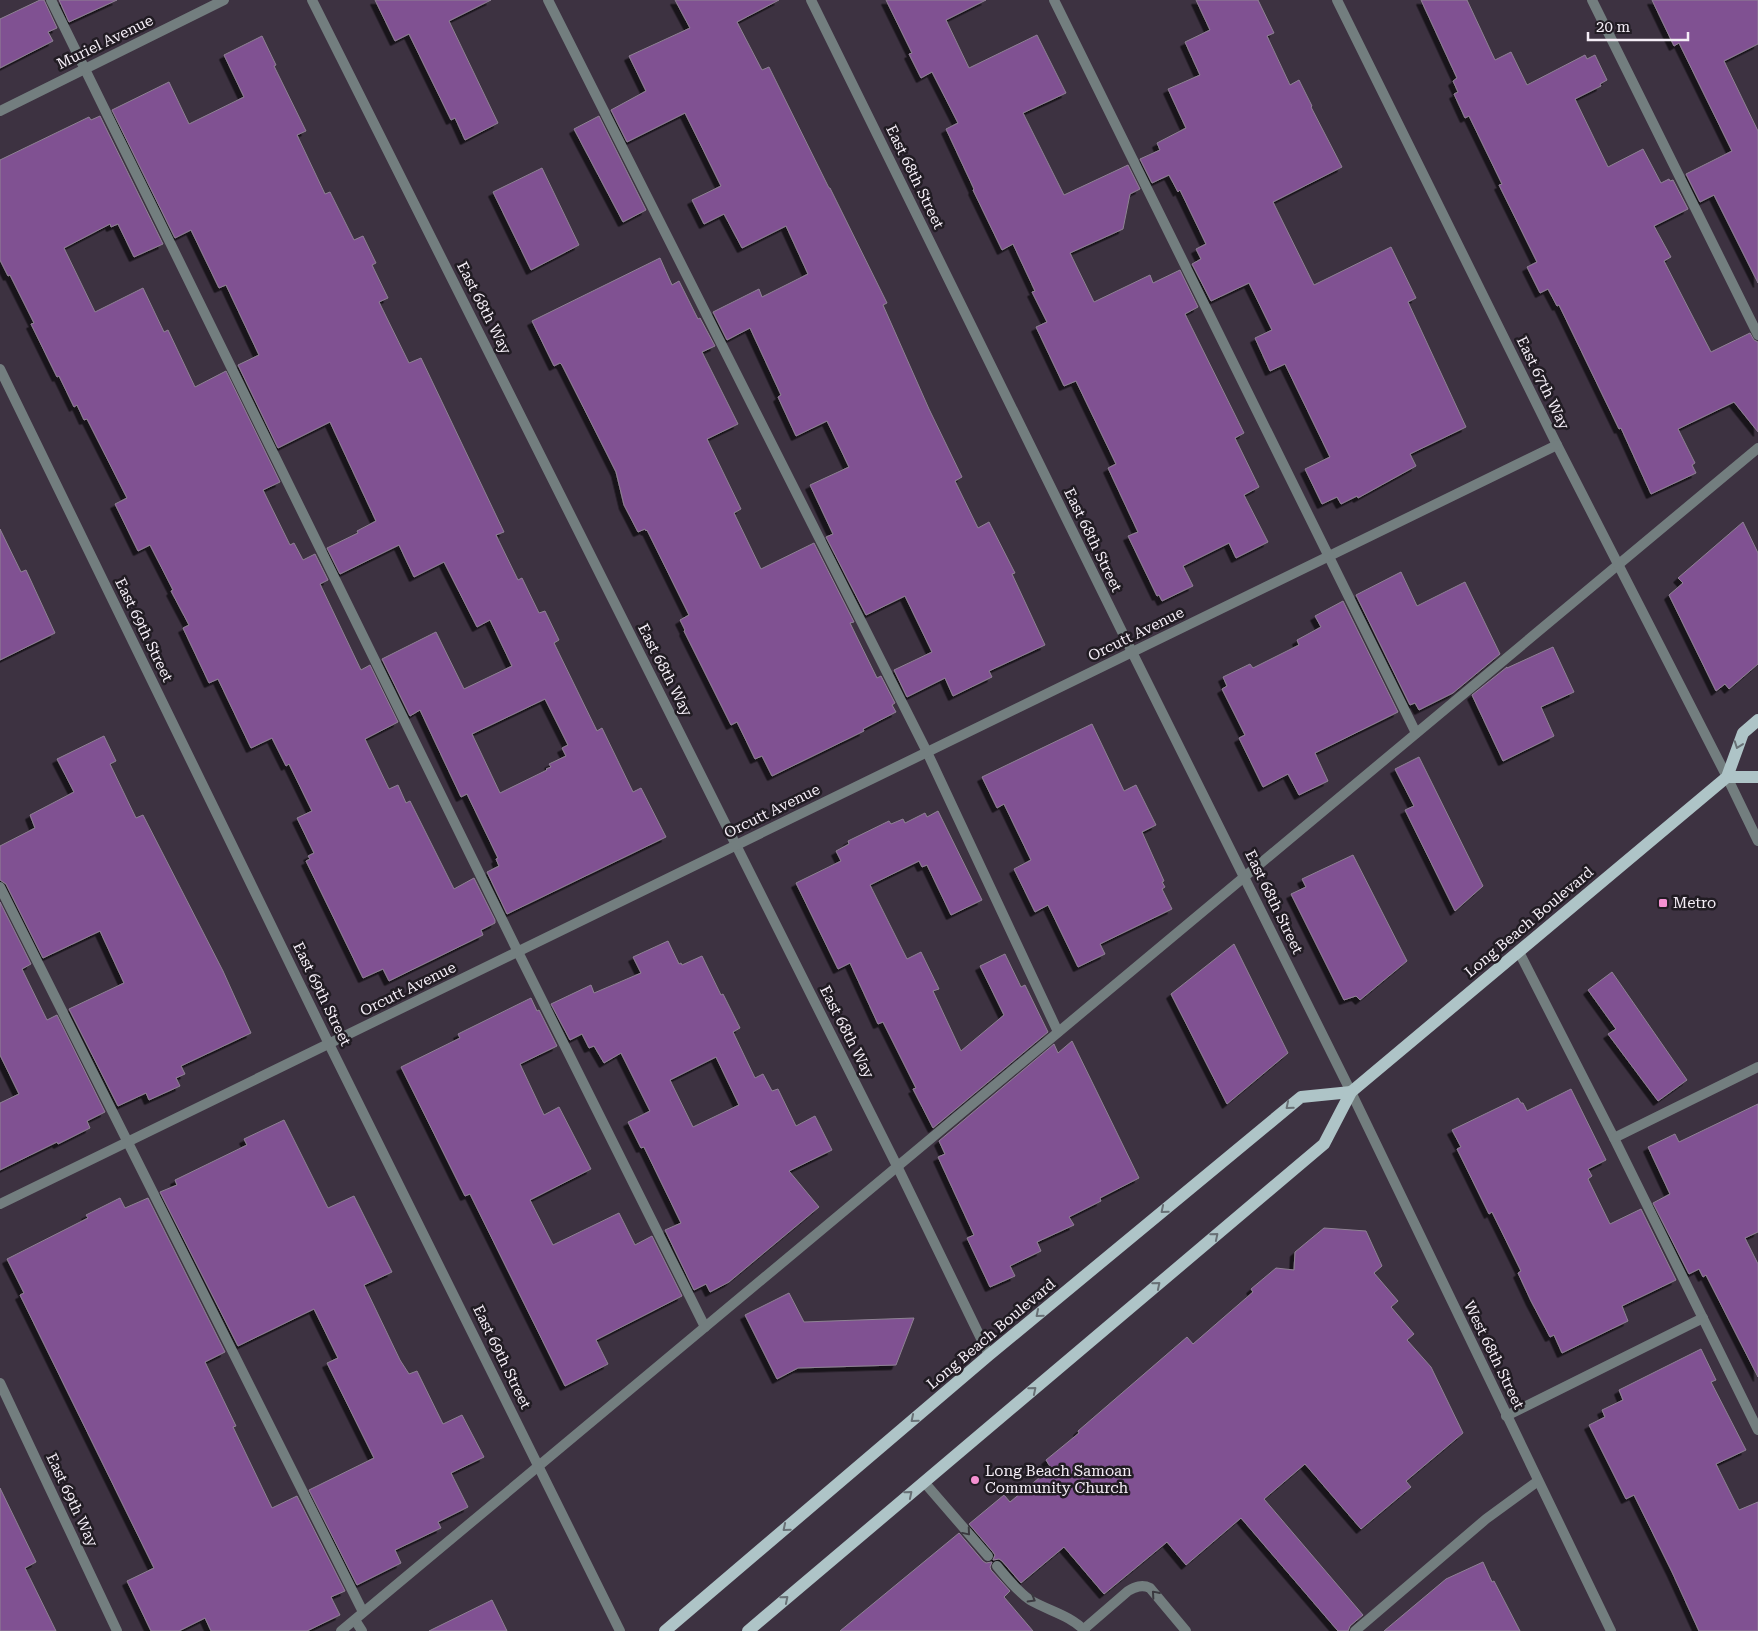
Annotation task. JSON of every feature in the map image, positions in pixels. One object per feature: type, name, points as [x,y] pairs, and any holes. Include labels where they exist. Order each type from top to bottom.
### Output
[{"type":"main road","name":"Long Beach Boulevard","points":[[748,1631],[1324,1144],[1351,1092],[1727,777],[1743,733],[1758,720]]},
{"type":"main road","points":[[1727,777],[1758,777]]},
{"type":"main road","name":"Long Beach Boulevard","points":[[665,1631],[989,1355],[1301,1097],[1351,1092]]},
{"type":"street","points":[[51,0],[518,952],[705,1327]]},
{"type":"street","name":"Muriel Avenue","points":[[0,111],[224,0]]},
{"type":"street","name":"East 68th Way","points":[[312,0],[897,1166],[989,1355]]},
{"type":"street","points":[[548,0],[927,752],[1058,1032]]},
{"type":"street","name":"East 68th Street","points":[[811,0],[1351,1092]]},
{"type":"street","points":[[1054,0],[1416,733]]},
{"type":"street","name":"East 67th Way","points":[[1337,0],[1556,445],[1758,841]]},
{"type":"street","points":[[1592,0],[1758,335]]},
{"type":"street","name":"East 69th Street","points":[[0,369],[329,1044],[620,1631]]},
{"type":"street","name":"Orcutt Avenue","points":[[0,1204],[1556,445]]},
{"type":"street","points":[[341,1631],[1758,448]]},
{"type":"street","points":[[0,887],[363,1612]]},
{"type":"street","points":[[1519,952],[1614,1138],[1758,1430]]},
{"type":"street","points":[[1614,1138],[1758,1067]]},
{"type":"street","name":"West 68th Street","points":[[1351,1092],[1611,1631]]},
{"type":"street","points":[[1506,1416],[1702,1318]]},
{"type":"street","name":"East 69th Way","points":[[0,1382],[117,1631]]},
{"type":"street","points":[[1355,1631],[1486,1519],[1538,1481]]},
{"type":"street","points":[[924,1482],[988,1556]]},
{"type":"street","points":[[997,1566],[1014,1587],[1031,1600],[1058,1612],[1085,1630],[1128,1591],[1135,1587],[1145,1586],[1150,1588],[1186,1631]]},
{"type":"street","points":[[355,1620],[362,1631]]},
{"type":"building","points":[[40,0],[44,0],[57,28],[48,32],[53,41],[0,68],[0,19]]},
{"type":"building","points":[[59,0],[117,0],[69,22]]},
{"type":"building","points":[[375,0],[491,0],[449,21],[498,123],[465,140],[455,118],[451,120],[409,34],[395,41]]},
{"type":"building","points":[[675,0],[779,0],[737,22],[762,70],[769,67],[887,303],[883,305],[929,409],[962,477],[955,481],[978,528],[989,522],[1015,573],[1012,574],[1045,645],[989,671],[992,677],[953,696],[945,678],[907,697],[894,670],[932,652],[905,596],[866,615],[826,537],[833,534],[810,485],[849,467],[827,421],[796,436],[778,397],[781,395],[750,328],[727,340],[713,312],[759,289],[762,297],[808,274],[786,226],[742,248],[724,214],[704,224],[692,200],[721,186],[685,113],[627,142],[611,110],[646,91],[629,56],[690,28]]},
{"type":"building","points":[[886,0],[986,0],[946,20],[969,68],[1037,35],[1066,93],[1023,113],[1064,195],[1128,165],[1140,189],[1130,194],[1123,229],[1070,253],[1094,302],[1150,275],[1153,283],[1180,270],[1198,307],[1185,314],[1244,433],[1235,438],[1259,487],[1244,495],[1268,542],[1236,558],[1229,543],[1183,566],[1193,586],[1162,601],[1159,595],[1157,596],[1128,536],[1138,532],[1108,468],[1116,464],[1076,381],[1064,386],[1036,327],[1047,322],[1032,292],[1035,291],[1013,244],[1002,250],[946,129],[958,123],[932,72],[921,78],[909,54],[912,53]]},
{"type":"building","points":[[1196,0],[1258,0],[1274,33],[1267,36],[1290,85],[1299,80],[1342,167],[1273,202],[1314,285],[1391,247],[1416,298],[1408,302],[1466,427],[1410,454],[1416,466],[1358,498],[1357,496],[1341,504],[1337,497],[1322,504],[1305,469],[1330,457],[1285,364],[1270,371],[1255,338],[1272,330],[1249,283],[1211,301],[1192,264],[1201,259],[1196,249],[1206,244],[1180,190],[1178,192],[1169,175],[1152,183],[1140,159],[1160,150],[1157,143],[1186,128],[1168,89],[1200,75],[1185,42],[1210,30]]},
{"type":"building","points":[[1421,0],[1467,0],[1495,60],[1511,52],[1527,85],[1585,55],[1587,59],[1595,55],[1607,80],[1600,84],[1601,86],[1575,99],[1608,167],[1643,149],[1661,183],[1669,179],[1670,181],[1673,180],[1688,209],[1654,226],[1671,257],[1664,261],[1711,352],[1750,333],[1754,340],[1758,342],[1758,432],[1734,402],[1678,429],[1695,463],[1692,465],[1696,473],[1651,494],[1621,428],[1619,429],[1559,305],[1557,306],[1548,289],[1540,293],[1527,267],[1537,262],[1499,185],[1502,184],[1469,116],[1465,118],[1454,94],[1458,92],[1453,81],[1457,78]]},
{"type":"building","points":[[1652,0],[1758,0],[1758,44],[1724,61],[1758,131],[1758,283],[1714,195],[1700,202],[1686,174],[1732,151],[1679,43],[1674,46]]},
{"type":"building","points":[[262,36],[276,65],[274,66],[306,131],[297,135],[325,194],[330,192],[354,240],[363,236],[376,263],[372,265],[388,298],[379,302],[409,363],[421,358],[504,532],[496,535],[518,580],[522,578],[539,613],[545,611],[559,640],[554,643],[597,731],[602,728],[633,792],[641,788],[666,837],[507,914],[487,872],[499,866],[496,859],[498,858],[467,794],[461,797],[420,710],[410,716],[382,659],[436,632],[464,689],[512,666],[490,620],[477,627],[444,562],[414,577],[399,545],[340,574],[327,548],[358,533],[357,531],[376,521],[330,422],[278,448],[238,365],[259,355],[226,285],[219,288],[191,230],[175,238],[112,110],[169,82],[189,124],[244,97],[224,55]],"holes":[[[545,699],[568,745],[562,748],[566,756],[549,764],[551,767],[547,770],[500,793],[472,734]]]},
{"type":"building","points":[[100,116],[163,244],[134,257],[118,224],[111,227],[110,224],[64,248],[95,312],[143,288],[164,332],[168,330],[195,387],[226,371],[280,482],[263,490],[290,545],[294,543],[303,560],[315,554],[328,580],[320,584],[361,670],[370,665],[398,722],[365,739],[389,789],[398,785],[406,803],[410,801],[454,889],[474,878],[495,920],[495,923],[481,930],[483,935],[389,981],[383,969],[363,978],[306,861],[310,859],[308,856],[314,853],[297,818],[312,811],[289,764],[286,766],[272,738],[251,748],[218,679],[209,683],[183,628],[189,625],[171,591],[173,590],[150,545],[138,551],[115,504],[127,498],[87,419],[84,420],[77,405],[74,407],[59,376],[57,377],[31,324],[34,323],[10,275],[8,276],[0,260],[0,160],[89,117],[91,120]]},
{"type":"building","points":[[599,116],[646,210],[623,222],[574,129]]},
{"type":"building","points":[[542,168],[579,245],[531,270],[493,192]]},
{"type":"building","points":[[660,258],[672,285],[679,281],[698,319],[700,318],[715,346],[702,352],[738,424],[707,439],[741,509],[734,513],[761,569],[814,543],[854,622],[850,623],[877,678],[881,676],[895,703],[892,705],[896,712],[863,729],[864,731],[772,776],[762,756],[755,759],[737,722],[731,725],[684,631],[680,620],[689,615],[647,530],[638,532],[624,505],[616,472],[606,452],[562,365],[560,363],[554,366],[532,321]]},
{"type":"building","points":[[1743,522],[1758,553],[1758,664],[1729,689],[1725,684],[1716,691],[1669,595],[1683,583],[1678,578]]},
{"type":"building","points":[[0,529],[21,572],[26,570],[55,633],[0,660]]},
{"type":"building","points":[[1401,572],[1417,606],[1465,582],[1500,654],[1453,693],[1419,710],[1415,703],[1410,705],[1356,595]]},
{"type":"building","points":[[1343,601],[1398,712],[1315,753],[1328,781],[1299,795],[1288,774],[1263,787],[1239,738],[1245,735],[1222,689],[1227,686],[1223,677],[1250,664],[1253,668],[1299,645],[1297,640],[1321,627],[1315,616]]},
{"type":"building","points":[[1553,647],[1574,692],[1541,707],[1554,736],[1503,761],[1472,695],[1507,667]]},
{"type":"building","points":[[1092,724],[1124,791],[1136,785],[1156,825],[1142,832],[1164,881],[1162,882],[1165,887],[1162,889],[1172,909],[1100,944],[1105,954],[1078,967],[1048,905],[1035,912],[1014,869],[1031,860],[1004,804],[997,808],[982,777]]},
{"type":"building","points":[[104,736],[116,761],[110,764],[136,818],[143,815],[223,971],[251,1033],[181,1066],[185,1074],[176,1078],[180,1086],[149,1100],[146,1093],[118,1106],[69,1009],[124,983],[100,931],[43,958],[6,884],[0,880],[0,846],[35,828],[30,815],[74,792],[57,759]]},
{"type":"building","points":[[1419,757],[1483,886],[1455,911],[1405,810],[1414,806],[1395,769]]},
{"type":"building","points":[[938,811],[982,900],[951,915],[927,865],[922,867],[919,861],[870,885],[907,959],[921,952],[939,989],[933,991],[961,1051],[1004,1015],[980,966],[1005,954],[1021,987],[1025,985],[1048,1032],[933,1128],[913,1089],[916,1088],[883,1022],[878,1024],[850,963],[838,969],[796,883],[841,861],[836,851],[849,844],[848,841],[889,821],[891,824],[903,819],[905,823],[925,813],[927,817]]},
{"type":"building","points":[[1353,855],[1407,961],[1360,1000],[1356,996],[1344,1000],[1291,894],[1306,887],[1302,879]]},
{"type":"building","points":[[0,902],[31,964],[22,969],[47,1020],[57,1015],[105,1112],[87,1121],[90,1128],[0,1170],[0,1103],[19,1094],[0,1055]]},
{"type":"building","points":[[668,941],[679,964],[681,963],[682,965],[702,956],[740,1028],[733,1032],[755,1078],[763,1074],[772,1091],[778,1089],[796,1126],[815,1116],[832,1150],[789,1171],[819,1207],[729,1282],[710,1292],[706,1284],[694,1290],[665,1230],[681,1223],[644,1147],[641,1148],[628,1122],[650,1111],[621,1053],[604,1063],[594,1046],[589,1048],[582,1034],[570,1040],[551,1004],[591,985],[594,993],[641,973],[633,957]],"holes":[[[716,1057],[739,1105],[693,1127],[670,1080]]]},
{"type":"building","points":[[1234,944],[1288,1053],[1227,1104],[1171,994]]},
{"type":"building","points":[[1612,972],[1687,1080],[1658,1101],[1608,1034],[1616,1029],[1588,990]]},
{"type":"building","points":[[531,998],[557,1046],[520,1064],[544,1115],[559,1107],[591,1169],[530,1200],[553,1245],[619,1213],[635,1245],[652,1236],[682,1296],[596,1340],[608,1364],[565,1386],[470,1194],[465,1196],[401,1067],[460,1038],[458,1034]]},
{"type":"building","points":[[1072,1041],[1139,1178],[1100,1198],[1101,1201],[1069,1217],[1074,1225],[1037,1242],[1041,1251],[1010,1266],[1015,1276],[990,1287],[967,1238],[974,1235],[938,1157],[945,1154],[939,1141],[1054,1044],[1058,1053]]},
{"type":"building","points":[[1571,1089],[1606,1160],[1588,1169],[1592,1176],[1588,1179],[1610,1224],[1641,1209],[1676,1280],[1622,1306],[1628,1321],[1562,1353],[1554,1335],[1550,1337],[1531,1301],[1518,1273],[1521,1271],[1492,1212],[1489,1214],[1457,1149],[1461,1147],[1452,1130],[1518,1098],[1527,1111]]},
{"type":"building","points":[[1758,1104],[1758,1232],[1745,1238],[1758,1264],[1758,1377],[1706,1275],[1703,1277],[1699,1269],[1689,1274],[1653,1203],[1670,1194],[1648,1147],[1675,1134],[1679,1142]]},
{"type":"building","points":[[284,1120],[328,1208],[354,1196],[392,1272],[364,1285],[400,1360],[409,1374],[417,1371],[443,1424],[462,1415],[484,1457],[451,1473],[468,1507],[438,1522],[441,1528],[395,1550],[401,1563],[357,1585],[309,1490],[374,1458],[327,1363],[338,1358],[314,1309],[238,1346],[160,1192],[177,1185],[175,1180],[247,1145],[244,1139]]},
{"type":"building","points":[[120,1198],[125,1208],[148,1198],[225,1352],[205,1362],[236,1426],[233,1427],[272,1508],[297,1496],[345,1591],[331,1597],[340,1615],[307,1631],[211,1631],[205,1618],[179,1631],[151,1631],[127,1581],[154,1568],[20,1295],[24,1293],[7,1259],[88,1218],[86,1215]]},
{"type":"building","points":[[1324,1228],[1366,1231],[1382,1266],[1374,1273],[1398,1301],[1391,1307],[1414,1334],[1407,1340],[1431,1367],[1463,1433],[1406,1481],[1411,1487],[1361,1529],[1305,1464],[1264,1499],[1363,1615],[1350,1626],[1348,1631],[1338,1631],[1241,1518],[1186,1565],[1167,1542],[1104,1594],[1064,1547],[1021,1583],[1002,1561],[999,1559],[993,1560],[995,1555],[993,1552],[969,1524],[1004,1495],[1010,1502],[1051,1468],[1046,1460],[1187,1337],[1193,1344],[1253,1292],[1251,1289],[1276,1268],[1294,1270],[1295,1252]]},
{"type":"building","points":[[789,1293],[804,1322],[914,1318],[896,1365],[798,1368],[777,1379],[745,1315]]},
{"type":"building","points":[[1701,1349],[1716,1380],[1711,1382],[1746,1450],[1716,1464],[1739,1510],[1758,1502],[1758,1631],[1699,1631],[1634,1495],[1626,1499],[1589,1425],[1605,1417],[1602,1410],[1623,1400],[1619,1390]]},
{"type":"building","points":[[0,1488],[36,1562],[25,1568],[56,1631],[0,1631]]},
{"type":"building","points":[[959,1533],[983,1561],[986,1563],[992,1562],[991,1570],[1010,1591],[1004,1597],[1033,1631],[840,1631]]},
{"type":"building","points":[[1483,1562],[1492,1582],[1494,1581],[1520,1631],[1384,1631],[1446,1579]]},
{"type":"building","points":[[492,1600],[507,1631],[429,1631]]},
{"type":"place","name":"Metro","points":[[1663,903]]},
{"type":"place","name":"Long Beach Samoan Community Church","points":[[975,1480]]}]
